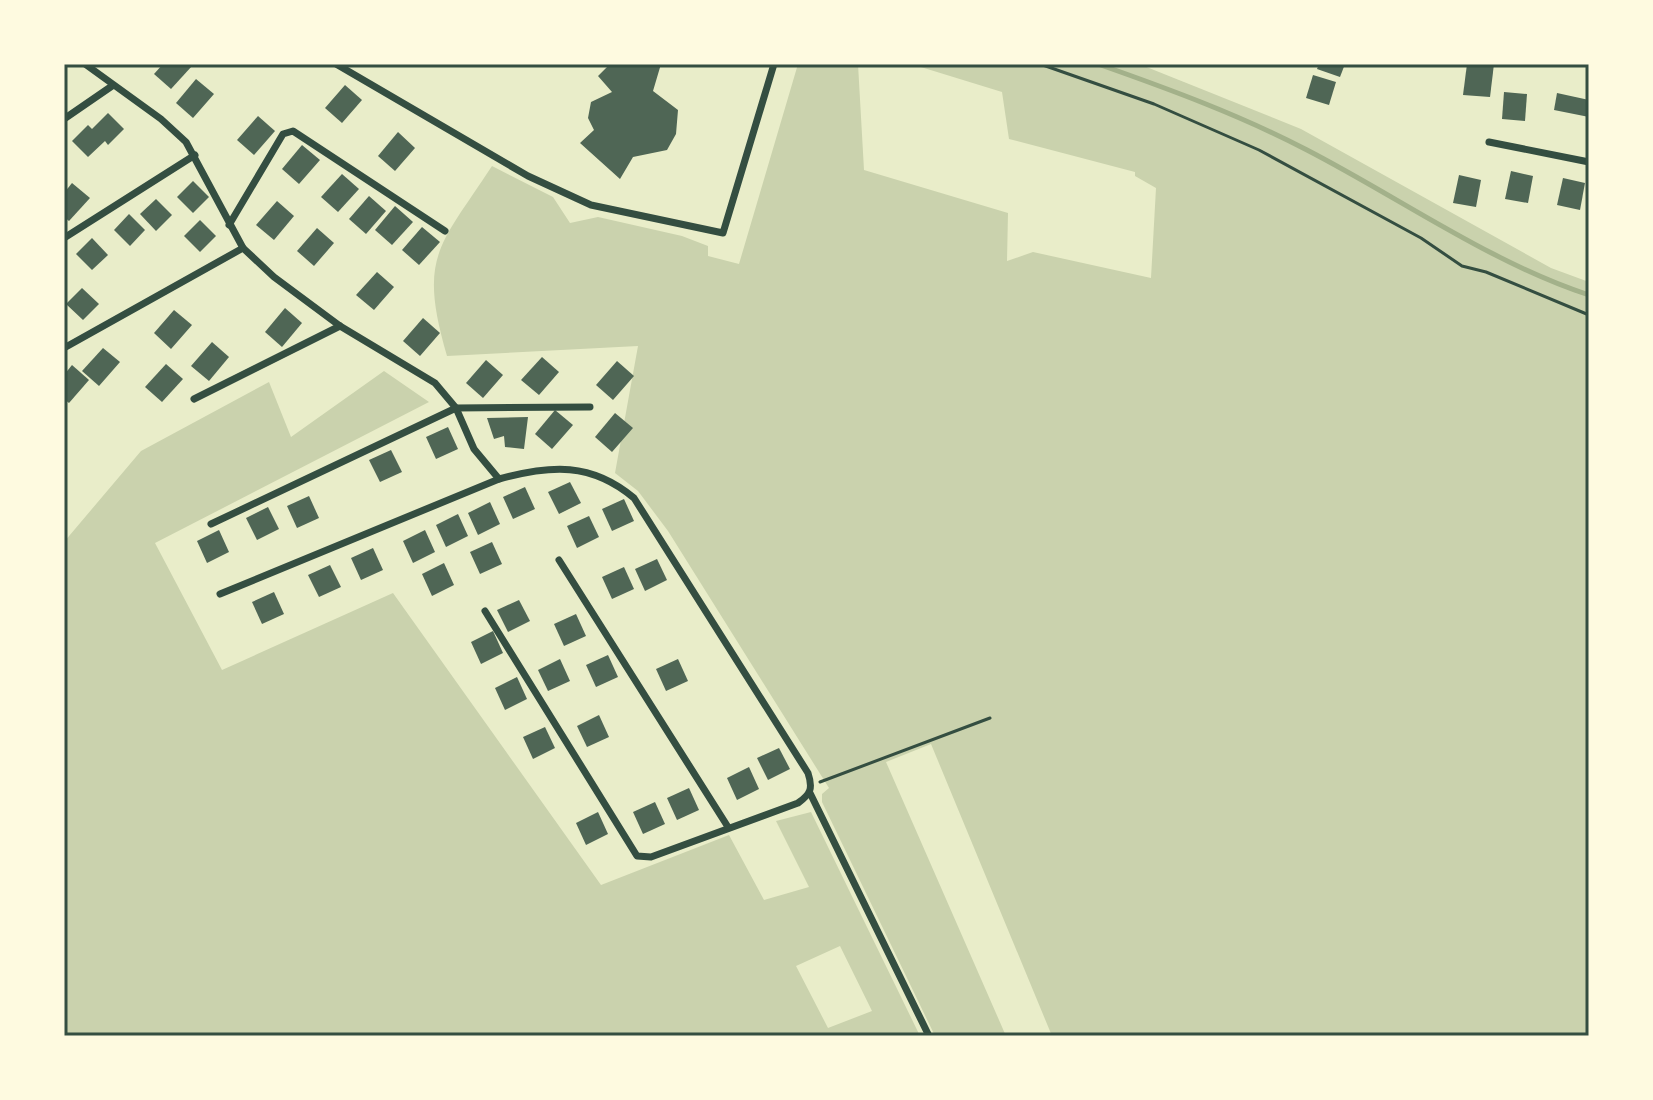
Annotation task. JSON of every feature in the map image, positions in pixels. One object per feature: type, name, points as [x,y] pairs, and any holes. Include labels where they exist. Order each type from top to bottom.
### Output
[{"type":"street","points":[[85,64],[175,130],[195,155],[243,248],[301,299],[435,383],[456,408],[474,449],[499,479]]},
{"type":"street","points":[[336,64],[528,176],[591,205],[723,233],[774,64]]},
{"type":"street","points":[[64,119],[112,86]]},
{"type":"street","points":[[229,225],[283,134],[293,131],[445,231]]},
{"type":"street","points":[[1489,142],[1589,162]]},
{"type":"street","points":[[64,238],[195,155]]},
{"type":"street","points":[[64,348],[243,248]]},
{"type":"street","points":[[194,399],[340,326]]},
{"type":"street","points":[[211,524],[456,408],[590,407]]},
{"type":"street","points":[[220,594],[499,479],[543,469],[596,473],[634,498],[811,789],[929,1036]]},
{"type":"street","points":[[559,560],[728,827]]},
{"type":"street","points":[[485,611],[637,856],[651,857],[798,803],[811,789]]},
{"type":"path","points":[[1040,64],[1154,104],[1259,150],[1421,238],[1462,266],[1486,272],[1589,315]]},
{"type":"path","points":[[811,789],[990,718]]},
{"type":"green space","points":[[798,64],[858,64],[864,170],[1008,213],[1007,261],[1033,252],[1151,278],[1156,188],[1135,176],[1135,172],[1009,139],[1002,92],[911,64],[1139,64],[1301,129],[1551,268],[1589,282],[1589,1036],[1052,1036],[931,744],[886,762],[1006,1036],[935,1036],[822,802],[822,794],[829,788],[668,531],[638,491],[615,473],[638,346],[447,356],[434,296],[439,254],[447,235],[492,166],[553,197],[570,223],[598,217],[682,236],[708,246],[708,256],[739,264]]},
{"type":"green space","points":[[384,371],[429,402],[155,543],[222,670],[393,593],[601,885],[729,835],[764,900],[809,887],[776,821],[811,812],[920,1036],[64,1036],[64,542],[141,451],[269,382],[291,437]],"holes":[[[840,946],[872,1011],[828,1028],[796,966]]]},
{"type":"building","points":[[163,64],[192,66],[171,89],[154,74]]},
{"type":"building","points":[[610,64],[661,64],[653,91],[678,110],[676,134],[667,150],[633,157],[620,179],[580,143],[594,130],[588,118],[591,102],[612,92],[598,76]]},
{"type":"building","points":[[1319,64],[1345,64],[1340,77],[1317,69]]},
{"type":"building","points":[[1467,64],[1494,64],[1490,97],[1463,95]]},
{"type":"building","points":[[1313,75],[1336,82],[1329,105],[1306,98]]},
{"type":"building","points":[[196,79],[214,94],[193,118],[176,103]]},
{"type":"building","points":[[345,85],[362,100],[342,123],[325,108]]},
{"type":"building","points":[[1504,92],[1527,94],[1525,121],[1502,119]]},
{"type":"building","points":[[1557,93],[1589,100],[1589,117],[1554,110]]},
{"type":"building","points":[[108,113],[124,129],[108,145],[105,141],[88,157],[72,141],[88,125],[92,129]]},
{"type":"building","points":[[258,116],[275,131],[254,155],[237,140]]},
{"type":"building","points":[[398,132],[415,148],[395,171],[378,156]]},
{"type":"building","points":[[302,145],[320,160],[299,184],[282,169]]},
{"type":"building","points":[[1511,171],[1533,176],[1528,203],[1505,199]]},
{"type":"building","points":[[342,174],[359,189],[338,212],[321,197]]},
{"type":"building","points":[[1459,175],[1481,180],[1476,207],[1453,203]]},
{"type":"building","points":[[1563,178],[1585,183],[1580,210],[1557,205]]},
{"type":"building","points":[[193,181],[209,197],[193,213],[177,197]]},
{"type":"building","points":[[72,183],[90,198],[69,221],[64,217],[64,193]]},
{"type":"building","points":[[369,196],[386,211],[366,234],[349,219]]},
{"type":"building","points":[[156,199],[172,215],[156,231],[140,214]]},
{"type":"building","points":[[277,201],[294,216],[274,240],[256,225]]},
{"type":"building","points":[[395,206],[413,222],[392,245],[375,230]]},
{"type":"building","points":[[129,214],[145,230],[130,246],[114,230]]},
{"type":"building","points":[[200,220],[216,236],[200,252],[184,236]]},
{"type":"building","points":[[422,227],[440,242],[419,265],[402,250]]},
{"type":"building","points":[[317,228],[334,243],[314,266],[297,251]]},
{"type":"building","points":[[92,238],[108,255],[92,270],[76,254]]},
{"type":"building","points":[[377,272],[394,287],[374,310],[356,295]]},
{"type":"building","points":[[82,288],[99,304],[83,320],[66,304]]},
{"type":"building","points":[[285,308],[302,323],[282,347],[265,332]]},
{"type":"building","points":[[174,310],[192,325],[171,349],[154,333]]},
{"type":"building","points":[[423,318],[440,333],[420,356],[403,341]]},
{"type":"building","points":[[212,342],[229,357],[209,381],[191,366]]},
{"type":"building","points":[[103,348],[120,362],[99,386],[82,371]]},
{"type":"building","points":[[542,357],[559,372],[539,395],[521,380]]},
{"type":"building","points":[[486,360],[503,375],[483,398],[466,383]]},
{"type":"building","points":[[617,361],[634,376],[613,400],[596,385]]},
{"type":"building","points":[[166,364],[183,379],[162,402],[145,387]]},
{"type":"building","points":[[72,365],[89,380],[69,403],[64,399],[64,375]]},
{"type":"building","points":[[555,410],[573,425],[552,449],[535,434]]},
{"type":"building","points":[[615,413],[633,428],[612,452],[595,437]]},
{"type":"building","points":[[528,417],[524,449],[505,447],[504,436],[494,439],[487,418]]},
{"type":"building","points":[[448,427],[458,449],[436,459],[426,437]]},
{"type":"building","points":[[391,450],[402,472],[380,482],[369,460]]},
{"type":"building","points":[[570,482],[581,503],[559,514],[548,492]]},
{"type":"building","points":[[525,487],[535,509],[513,519],[503,497]]},
{"type":"building","points":[[309,496],[319,518],[297,528],[287,506]]},
{"type":"building","points":[[624,499],[634,521],[612,531],[602,509]]},
{"type":"building","points":[[490,502],[500,524],[478,535],[468,513]]},
{"type":"building","points":[[268,507],[279,529],[257,540],[246,518]]},
{"type":"building","points":[[458,514],[468,536],[446,547],[436,525]]},
{"type":"building","points":[[589,516],[599,537],[577,548],[567,526]]},
{"type":"building","points":[[219,530],[229,552],[207,563],[197,541]]},
{"type":"building","points":[[425,530],[435,552],[413,563],[403,541]]},
{"type":"building","points":[[492,542],[502,564],[480,574],[470,552]]},
{"type":"building","points":[[373,548],[383,570],[361,580],[351,558]]},
{"type":"building","points":[[657,559],[667,580],[645,591],[635,569]]},
{"type":"building","points":[[444,563],[454,585],[432,596],[422,574]]},
{"type":"building","points":[[330,565],[341,587],[319,597],[308,575]]},
{"type":"building","points":[[624,567],[634,589],[612,599],[602,577]]},
{"type":"building","points":[[274,592],[284,614],[262,624],[252,602]]},
{"type":"building","points":[[519,600],[530,621],[508,632],[497,610]]},
{"type":"building","points":[[576,614],[586,636],[564,646],[554,624]]},
{"type":"building","points":[[493,631],[503,653],[481,664],[471,642]]},
{"type":"building","points":[[608,655],[618,677],[596,687],[586,665]]},
{"type":"building","points":[[560,659],[570,681],[548,691],[538,670]]},
{"type":"building","points":[[678,659],[688,681],[666,691],[656,669]]},
{"type":"building","points":[[517,677],[527,699],[505,710],[495,688]]},
{"type":"building","points":[[599,715],[609,737],[587,747],[577,726]]},
{"type":"building","points":[[545,727],[555,748],[533,759],[523,737]]},
{"type":"building","points":[[779,748],[790,769],[768,780],[757,758]]},
{"type":"building","points":[[749,767],[759,789],[737,800],[727,778]]},
{"type":"building","points":[[689,788],[699,810],[677,820],[667,798]]},
{"type":"building","points":[[655,802],[665,824],[643,834],[633,812]]},
{"type":"building","points":[[598,812],[608,834],[586,845],[576,823]]},
{"type":"waterway","points":[[1098,64],[1204,103],[1282,137],[1480,247],[1589,295]]}]
